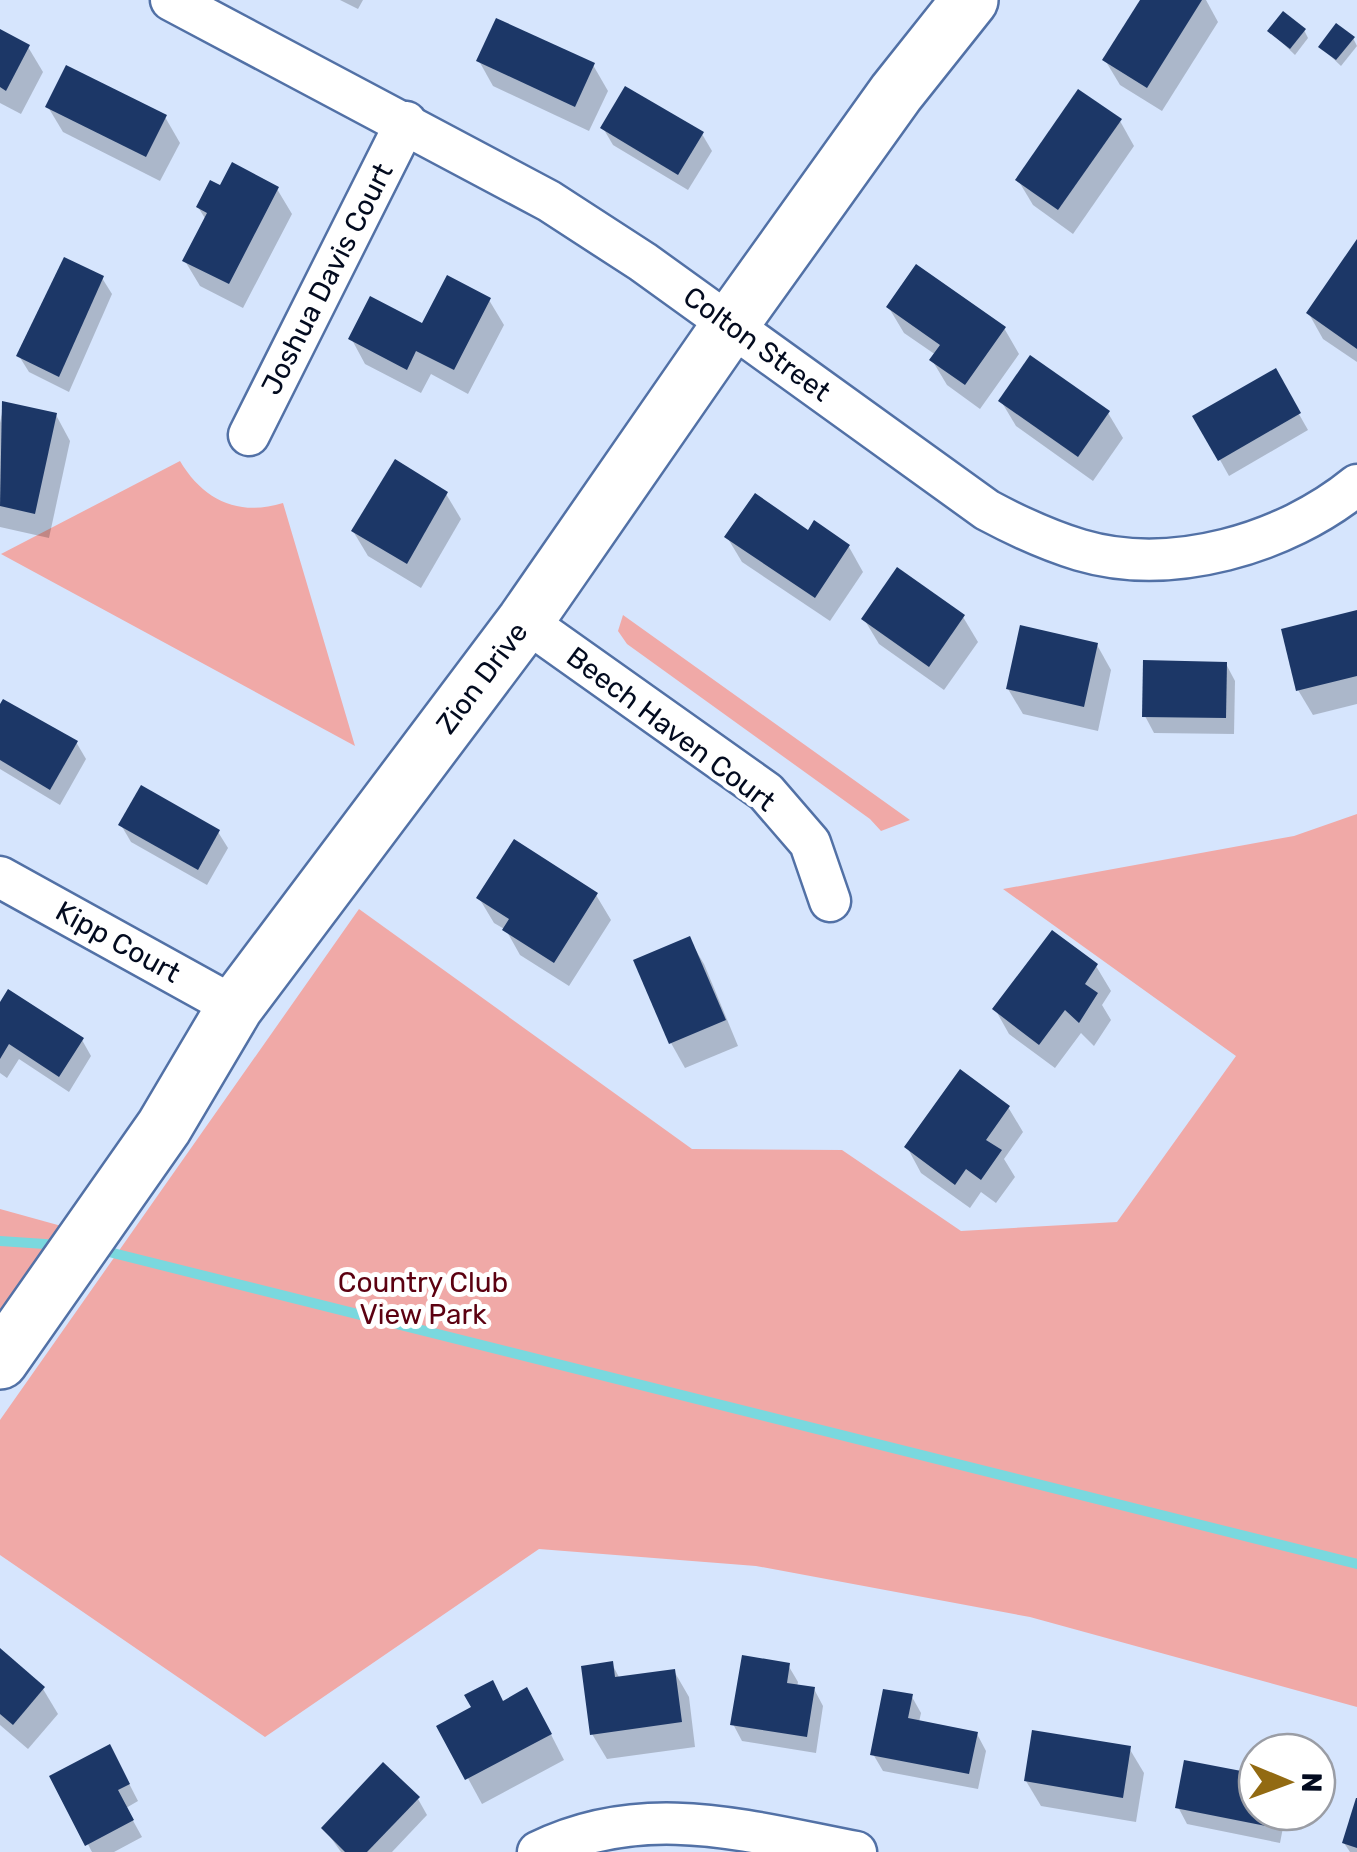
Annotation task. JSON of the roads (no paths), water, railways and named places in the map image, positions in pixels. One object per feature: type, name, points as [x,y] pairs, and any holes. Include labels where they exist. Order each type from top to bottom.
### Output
[{"type":"main road","name":"Zion Drive","points":[[0,1361],[164,1127],[235,1006],[525,621],[730,324],[896,94],[970,0]]},
{"type":"street","name":"Colton Street","points":[[176,1],[549,200],[730,324],[988,510],[1025,531],[1112,557],[1172,558],[1238,548],[1301,524],[1357,486]]},
{"type":"street","name":"Joshua Davis Court","points":[[248,435],[406,122]]},
{"type":"street","name":"Beech Haven Court","points":[[525,621],[766,792],[810,843],[830,901]]},
{"type":"street","name":"Kipp Court","points":[[0,877],[235,1006]]},
{"type":"street","points":[[538,1852],[618,1826],[666,1821],[722,1826],[856,1852]]},
{"type":"waterway","points":[[0,1241],[60,1245]]},
{"type":"waterway","points":[[97,1249],[1357,1564]]},
{"type":"park label","name":"Country Club View Park","points":[[423,1298]]}]
